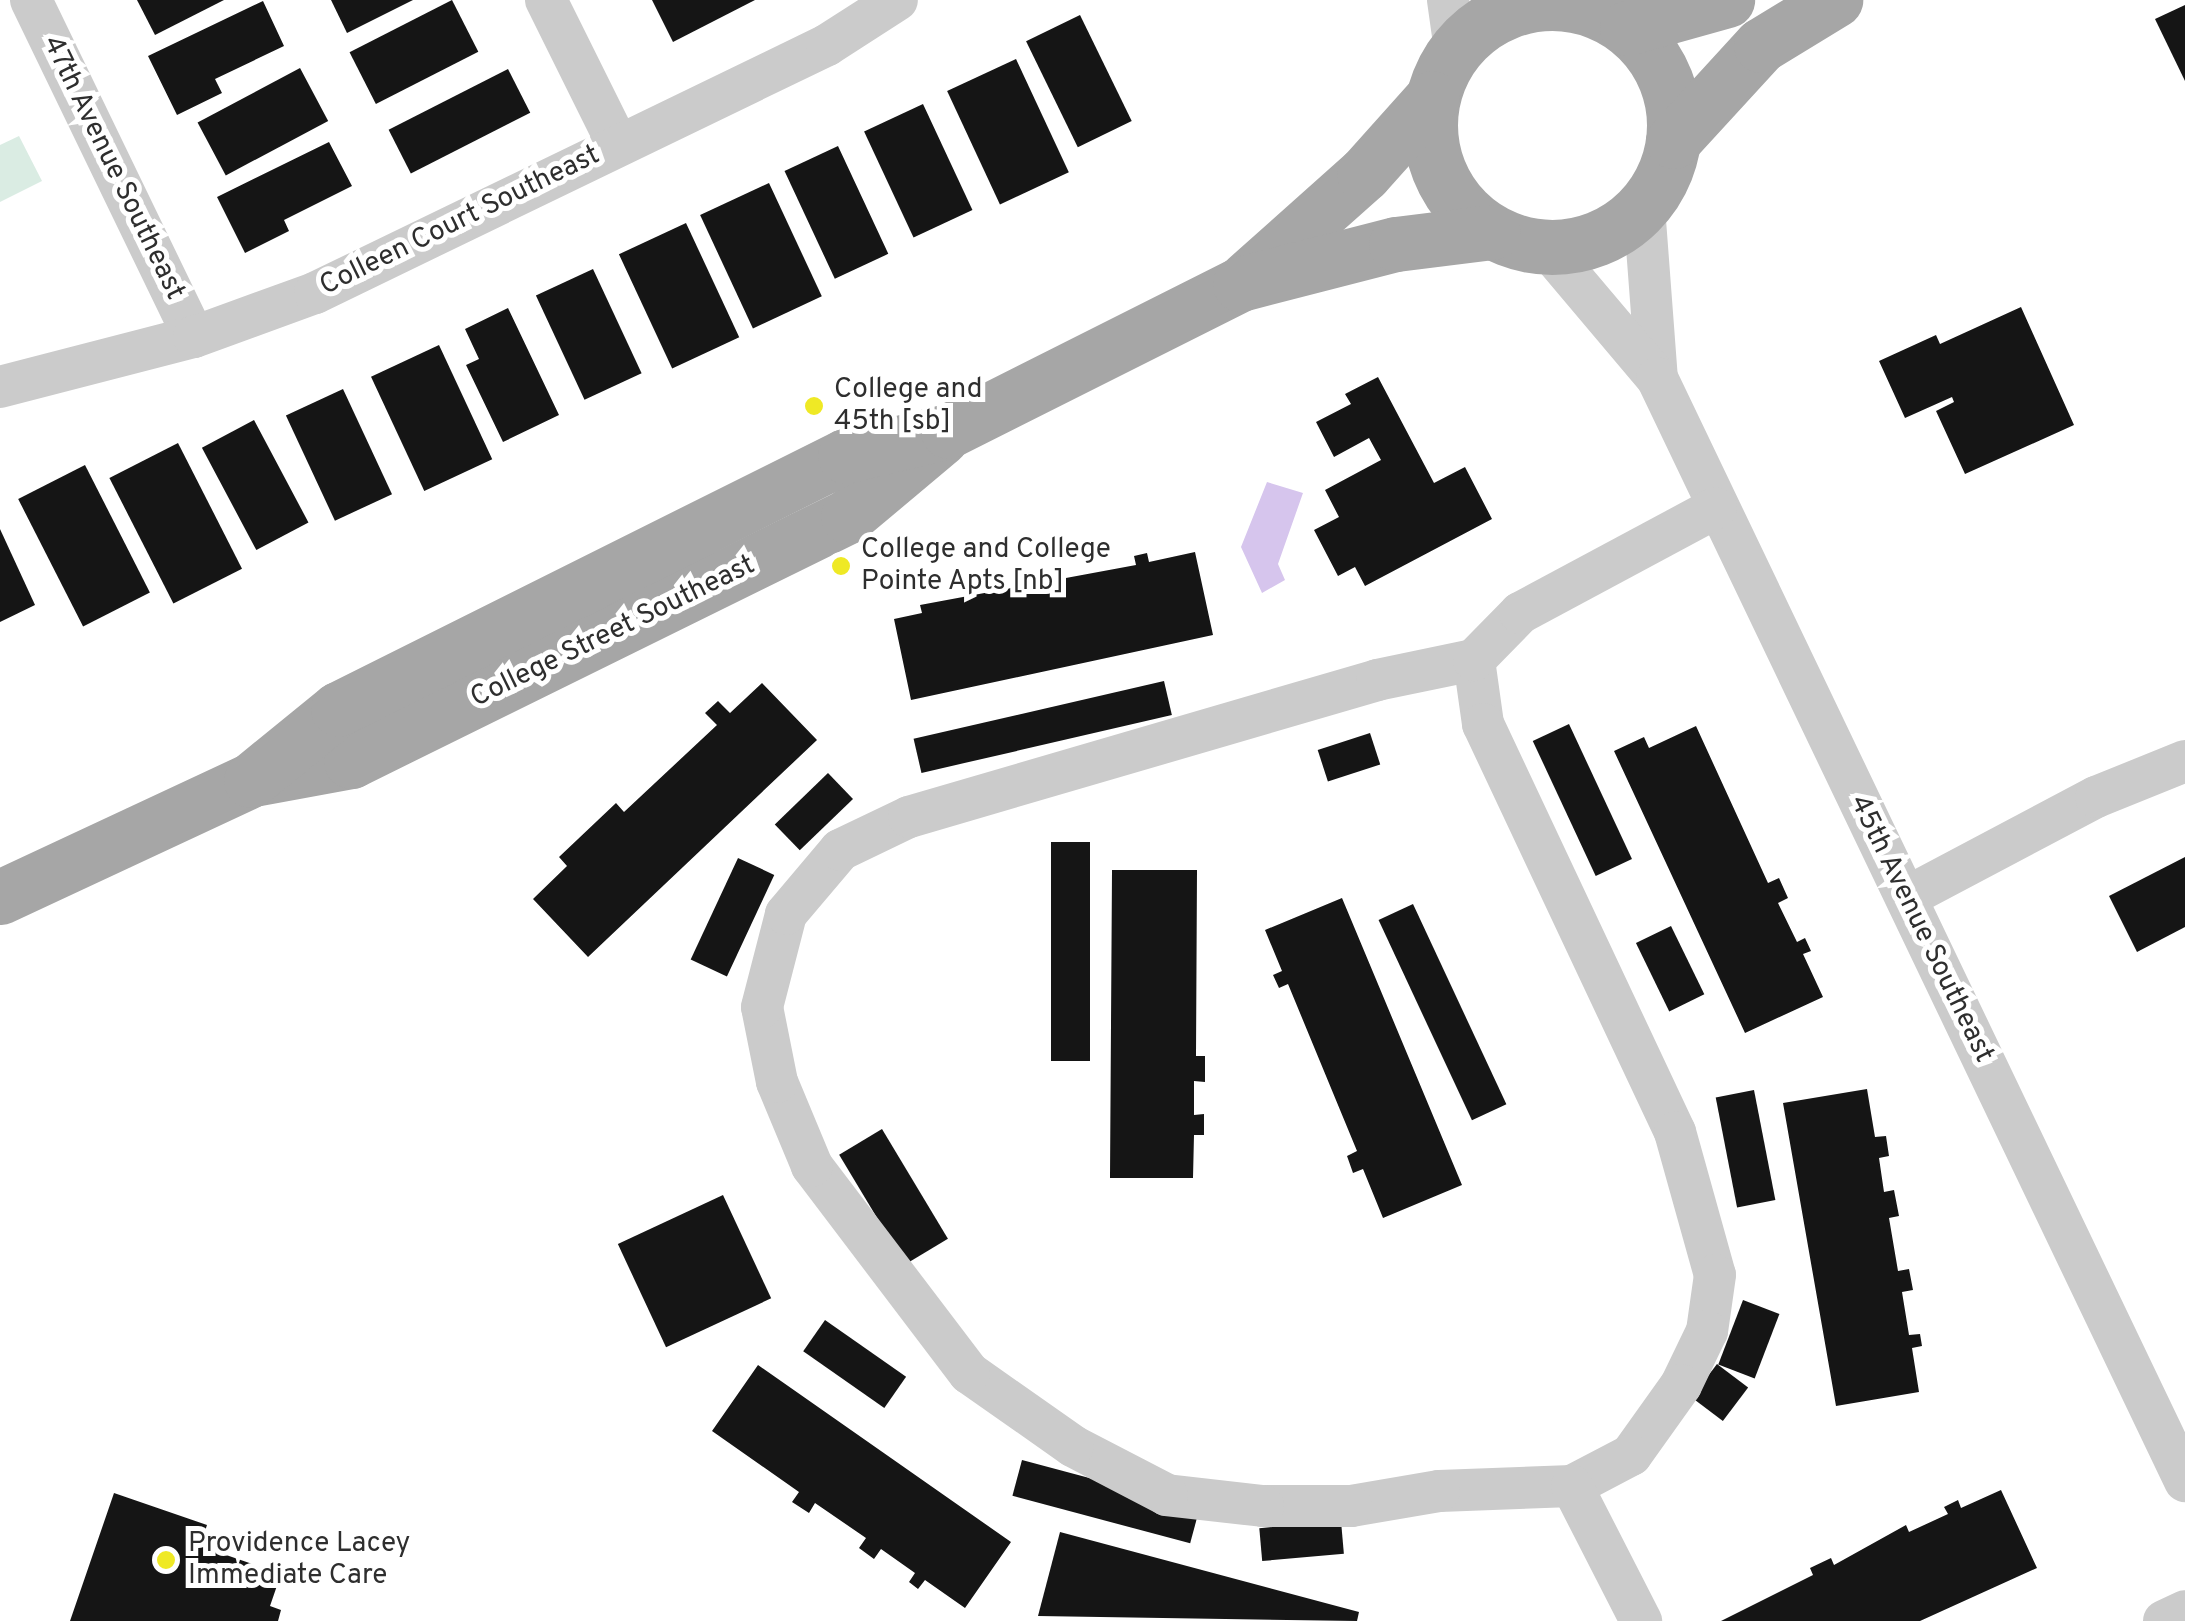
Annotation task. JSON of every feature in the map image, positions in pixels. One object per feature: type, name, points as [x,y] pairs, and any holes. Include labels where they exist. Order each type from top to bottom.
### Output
[{"type":"main road","points":[[1627,28],[1727,0]]},
{"type":"main road","points":[[1674,141],[1761,45],[1836,0]]},
{"type":"main road","points":[[1539,1],[1586,7],[1627,28],[1665,78],[1674,141],[1667,168],[1644,207],[1594,241],[1547,248],[1492,232],[1462,209],[1432,154],[1432,98],[1451,25],[1539,1]]},
{"type":"main road","name":"College Street Southeast","points":[[1240,284],[1364,174],[1432,98]]},
{"type":"main road","name":"College Street Southeast","points":[[0,897],[251,780],[338,709],[845,456],[948,431],[1240,284],[1396,244],[1492,232]]},
{"type":"street","name":"47th Avenue Southeast","points":[[31,0],[194,337]]},
{"type":"street","points":[[546,0],[618,144]]},
{"type":"street","name":"Colleen Court Southeast","points":[[0,387],[194,337],[315,292],[827,45],[897,0]]},
{"type":"street","name":"45th Avenue Southeast","points":[[1644,207],[1657,378]]},
{"type":"street","name":"45th Avenue Southeast","points":[[1547,248],[1657,378],[2185,1481]]},
{"type":"street","points":[[1474,660],[1483,724],[1675,1132],[1715,1275],[1708,1331],[1680,1385],[1631,1455],[1572,1486],[1438,1491],[1351,1506],[1263,1506],[1167,1495],[1073,1446],[968,1373],[812,1166],[777,1082],[762,1007],[786,914],[840,850],[909,817],[1377,680],[1474,660],[1520,613],[1716,508]]},
{"type":"street","points":[[1907,897],[2096,797],[2185,762]]},
{"type":"street","points":[[1572,1486],[1641,1621]]},
{"type":"street","points":[[2164,1621],[2185,1612]]},
{"type":"shaded area","points":[[19,136],[42,181],[0,202],[0,145]]},
{"type":"shaded area","points":[[1267,482],[1303,493],[1278,564],[1285,580],[1262,593],[1241,547]]},
{"type":"building","points":[[137,0],[224,0],[155,35]]},
{"type":"building","points":[[331,0],[413,0],[347,33]]},
{"type":"building","points":[[452,0],[478,52],[376,104],[350,52]]},
{"type":"building","points":[[652,0],[755,0],[673,42]]},
{"type":"building","points":[[263,1],[284,46],[215,79],[222,93],[177,115],[148,56]]},
{"type":"building","points":[[2185,5],[2185,81],[2155,19]]},
{"type":"building","points":[[1080,15],[1132,121],[1078,147],[1026,41]]},
{"type":"building","points":[[1016,59],[1069,172],[1000,204],[947,91]]},
{"type":"building","points":[[300,68],[328,121],[226,175],[198,122]]},
{"type":"building","points":[[508,69],[530,113],[411,173],[389,130]]},
{"type":"building","points":[[923,104],[972,210],[914,238],[864,131]]},
{"type":"building","points":[[329,142],[352,186],[284,220],[289,231],[245,253],[217,197]]},
{"type":"building","points":[[838,146],[888,254],[835,279],[785,171]]},
{"type":"building","points":[[769,183],[822,296],[753,328],[700,215]]},
{"type":"building","points":[[686,223],[739,337],[672,368],[619,254]]},
{"type":"building","points":[[593,269],[642,373],[585,400],[536,296]]},
{"type":"building","points":[[2021,307],[2074,425],[1965,474],[1936,411],[1954,402],[1952,397],[1905,418],[1879,361],[1936,335],[1940,344]]},
{"type":"building","points":[[508,308],[559,415],[503,442],[466,365],[479,359],[465,329]]},
{"type":"building","points":[[439,345],[492,459],[424,491],[371,377]]},
{"type":"building","points":[[1378,377],[1434,483],[1465,467],[1492,519],[1365,586],[1355,567],[1338,576],[1314,530],[1339,517],[1325,490],[1381,460],[1369,438],[1334,457],[1316,422],[1351,404],[1345,394]]},
{"type":"building","points":[[343,389],[392,494],[335,521],[286,416]]},
{"type":"building","points":[[254,420],[308,522],[256,550],[202,448]]},
{"type":"building","points":[[178,443],[242,569],[173,604],[109,478]]},
{"type":"building","points":[[85,465],[150,592],[83,626],[18,499]]},
{"type":"building","points":[[0,529],[35,605],[0,622]]},
{"type":"building","points":[[1195,552],[1213,635],[911,700],[894,619],[922,613],[920,605],[1136,565],[1134,556],[1147,553],[1149,562]]},
{"type":"building","points":[[1164,681],[1172,715],[921,773],[914,739]]},
{"type":"building","points":[[762,683],[817,740],[588,957],[533,899],[567,866],[559,857],[616,803],[624,812],[717,725],[705,713],[718,701],[730,713]]},
{"type":"building","points":[[1569,724],[1632,859],[1596,876],[1533,741]]},
{"type":"building","points":[[1696,726],[1768,883],[1779,878],[1788,898],[1778,903],[1797,942],[1805,938],[1811,951],[1803,954],[1823,997],[1745,1033],[1614,751],[1644,737],[1649,748]]},
{"type":"building","points":[[1370,733],[1380,764],[1328,781],[1318,750]]},
{"type":"building","points":[[828,773],[853,799],[800,850],[775,824]]},
{"type":"building","points":[[1051,842],[1090,842],[1090,1061],[1051,1061]]},
{"type":"building","points":[[2185,857],[2185,927],[2137,952],[2109,896]]},
{"type":"building","points":[[738,858],[774,875],[727,976],[691,960]]},
{"type":"building","points":[[1112,870],[1197,870],[1196,1056],[1205,1056],[1205,1082],[1194,1081],[1194,1115],[1204,1114],[1204,1135],[1194,1135],[1193,1178],[1110,1178]]},
{"type":"building","points":[[1342,898],[1462,1185],[1383,1218],[1363,1169],[1353,1173],[1347,1156],[1357,1151],[1288,984],[1279,988],[1273,975],[1282,971],[1265,930]]},
{"type":"building","points":[[1413,904],[1506,1104],[1472,1120],[1379,920]]},
{"type":"building","points":[[1671,926],[1704,994],[1669,1011],[1636,943]]},
{"type":"building","points":[[1867,1089],[1875,1137],[1886,1136],[1889,1156],[1879,1158],[1884,1192],[1894,1190],[1899,1216],[1889,1218],[1898,1271],[1909,1269],[1913,1290],[1902,1292],[1909,1335],[1920,1334],[1922,1346],[1912,1348],[1919,1392],[1836,1406],[1783,1103]]},
{"type":"building","points":[[1754,1090],[1775,1200],[1737,1207],[1716,1097]]},
{"type":"building","points":[[882,1129],[948,1239],[905,1264],[839,1155]]},
{"type":"building","points":[[723,1195],[771,1298],[666,1347],[618,1244]]},
{"type":"building","points":[[1743,1300],[1779,1314],[1755,1378],[1718,1364]]},
{"type":"building","points":[[825,1320],[906,1377],[884,1408],[803,1351]]},
{"type":"building","points":[[1717,1364],[1748,1387],[1723,1421],[1692,1398]]},
{"type":"building","points":[[758,1365],[1011,1542],[965,1608],[925,1580],[918,1589],[909,1582],[915,1573],[881,1549],[874,1559],[859,1548],[866,1538],[815,1503],[809,1513],[792,1502],[799,1492],[712,1431]]},
{"type":"building","points":[[1022,1460],[1200,1508],[1190,1543],[1012,1496]]},
{"type":"building","points":[[2001,1490],[2037,1568],[1920,1621],[1721,1621],[1813,1575],[1810,1568],[1831,1558],[1834,1565],[1906,1525],[1909,1532],[1948,1514],[1944,1507],[1958,1500],[1961,1508]]},
{"type":"building","name":"Providence Lacey Immediate Care","points":[[114,1493],[207,1525],[200,1546],[281,1574],[270,1606],[281,1610],[278,1621],[70,1621]]},
{"type":"building","points":[[1341,1521],[1344,1554],[1262,1561],[1259,1528]]},
{"type":"building","points":[[1060,1532],[1359,1612],[1357,1621],[1038,1616]]},
{"type":"place","name":"College and 45th [sb]","points":[[814,406]]},
{"type":"place","name":"College and College Pointe Apts [nb]","points":[[841,566]]},
{"type":"place","name":"Providence Lacey Immediate Care","points":[[166,1560]]}]
